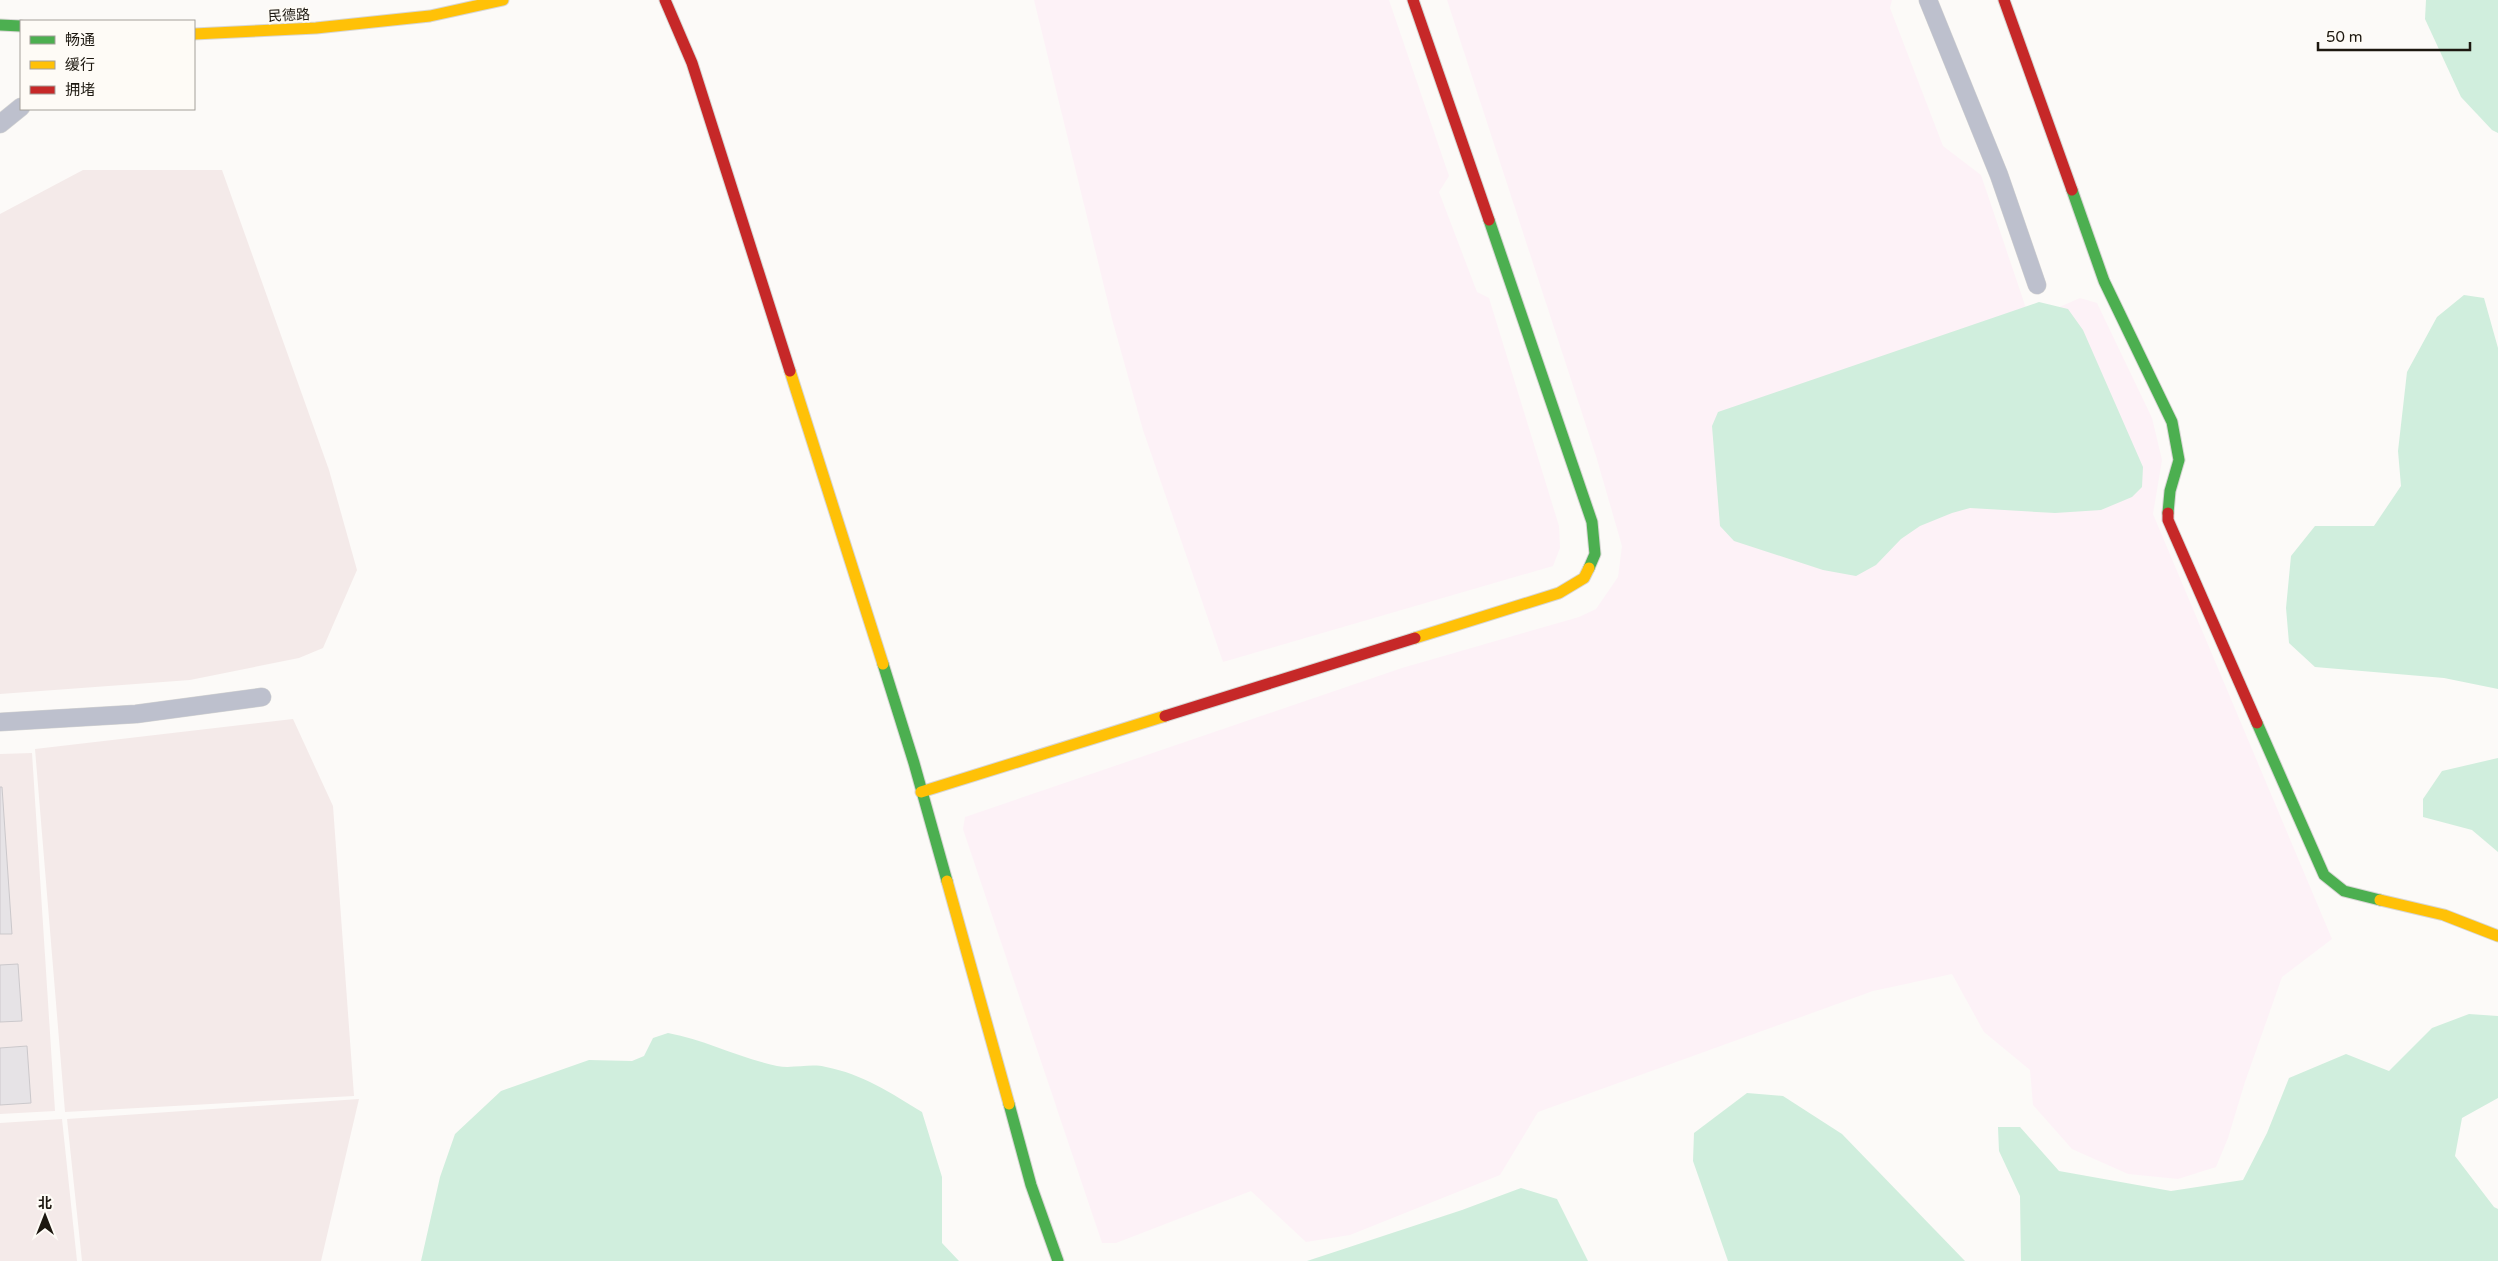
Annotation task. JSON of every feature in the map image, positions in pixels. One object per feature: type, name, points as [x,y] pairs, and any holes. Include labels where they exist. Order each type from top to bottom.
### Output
[{"type":"street","name":"民德路","points":[[195,34],[316,28],[430,16],[503,0]]},
{"type":"street","points":[[665,0],[692,63],[914,763],[1032,1185],[1058,1261]]},
{"type":"street","points":[[921,792],[1559,593],[1584,578],[1595,554],[1592,522],[1412,0]]},
{"type":"street","points":[[1928,0],[1999,175],[2037,285]]},
{"type":"street","points":[[2004,0],[2104,281],[2172,422],[2179,460],[2170,491],[2168,520],[2324,875],[2344,891],[2444,915],[2498,936]]},
{"type":"street","points":[[0,25],[20,26]]},
{"type":"street","points":[[0,124],[20,108]]},
{"type":"street","points":[[0,722],[136,714],[262,697]]},
{"type":"shaded area","points":[[1034,0],[1389,0],[1449,176],[1439,192],[1477,292],[1489,298],[1559,526],[1560,548],[1553,566],[1223,662],[1143,430],[1112,319]]},
{"type":"shaded area","points":[[1447,0],[1892,0],[1890,8],[1943,146],[1981,175],[2030,320],[2080,298],[2097,303],[2152,418],[2162,460],[2153,514],[2332,939],[2282,977],[2245,1082],[2228,1138],[2216,1167],[2178,1179],[2128,1174],[2072,1149],[2033,1105],[2030,1070],[1984,1032],[1952,974],[1873,991],[1538,1112],[1500,1175],[1350,1235],[1306,1242],[1251,1191],[1116,1243],[1102,1243],[963,829],[965,817],[1402,668],[1579,617],[1596,609],[1618,577],[1622,546],[1596,456]]},
{"type":"shaded area","points":[[83,170],[222,170],[329,470],[357,570],[323,648],[299,658],[190,680],[0,694],[0,214]]},
{"type":"shaded area","points":[[293,719],[333,806],[354,1096],[65,1112],[35,749]]},
{"type":"shaded area","points":[[32,753],[55,1111],[0,1114],[0,754]]},
{"type":"shaded area","points":[[359,1099],[321,1261],[82,1261],[67,1119]]},
{"type":"shaded area","points":[[62,1119],[77,1261],[0,1261],[0,1123]]},
{"type":"green space","points":[[2426,0],[2498,0],[2498,133],[2492,130],[2461,97],[2425,19]]},
{"type":"green space","points":[[2464,295],[2484,298],[2498,348],[2498,689],[2444,678],[2315,667],[2289,643],[2286,608],[2291,556],[2315,526],[2374,526],[2401,486],[2398,451],[2407,372],[2437,317]]},
{"type":"green space","points":[[2039,302],[2068,309],[2083,330],[2143,467],[2142,487],[2132,497],[2101,510],[2055,513],[1970,508],[1952,513],[1920,526],[1901,539],[1876,565],[1856,576],[1823,570],[1734,541],[1720,526],[1712,426],[1718,412]]},
{"type":"green space","points":[[2498,758],[2498,852],[2472,830],[2423,817],[2423,799],[2442,771]]},
{"type":"green space","points":[[2469,1014],[2498,1016],[2498,1098],[2462,1118],[2455,1156],[2494,1207],[2498,1209],[2498,1261],[2021,1261],[2020,1196],[1999,1151],[1998,1127],[2020,1127],[2059,1171],[2171,1191],[2243,1180],[2267,1133],[2289,1078],[2346,1054],[2389,1071],[2432,1028]]},
{"type":"green space","points":[[668,1033],[696,1040],[763,1063],[789,1067],[820,1066],[852,1074],[876,1085],[922,1112],[942,1177],[942,1243],[959,1261],[421,1261],[440,1177],[455,1134],[501,1091],[589,1060],[632,1061],[644,1056],[653,1038]]},
{"type":"green space","points":[[1747,1093],[1783,1096],[1842,1134],[1965,1261],[1728,1261],[1693,1161],[1694,1133]]},
{"type":"green space","points":[[1521,1188],[1557,1199],[1588,1261],[1307,1261],[1462,1210]]},
{"type":"building","points":[[0,787],[2,787],[12,934],[0,934]]},
{"type":"building","points":[[18,964],[22,1021],[0,1022],[0,965]]},
{"type":"building","points":[[27,1046],[31,1103],[0,1105],[0,1048]]},
{"type":"traffic: fast","points":[[0,25],[20,26]]},
{"type":"traffic: fast","points":[[2072,190],[2104,281],[2172,422],[2179,460],[2170,491],[2168,513]]},
{"type":"traffic: fast","points":[[1489,220],[1592,522],[1595,554],[1589,568]]},
{"type":"traffic: fast","points":[[883,664],[914,763],[947,881]]},
{"type":"traffic: fast","points":[[2257,723],[2324,875],[2344,891],[2380,900]]},
{"type":"traffic: fast","points":[[1009,1104],[1031,1185],[1058,1261]]},
{"type":"traffic: slow","points":[[195,34],[316,28],[430,16],[503,0]]},
{"type":"traffic: slow","points":[[790,371],[883,664]]},
{"type":"traffic: slow","points":[[1415,638],[1559,593],[1584,578],[1589,568]]},
{"type":"traffic: slow","points":[[921,792],[1165,716]]},
{"type":"traffic: slow","points":[[947,881],[1009,1104]]},
{"type":"traffic: slow","points":[[2380,900],[2444,915],[2498,936]]},
{"type":"traffic: jam","points":[[665,0],[692,63],[790,371]]},
{"type":"traffic: jam","points":[[1413,0],[1489,220]]},
{"type":"traffic: jam","points":[[2004,0],[2072,190]]},
{"type":"traffic: jam","points":[[2168,513],[2168,520],[2257,723]]},
{"type":"traffic: jam","points":[[1165,716],[1415,638]]}]
